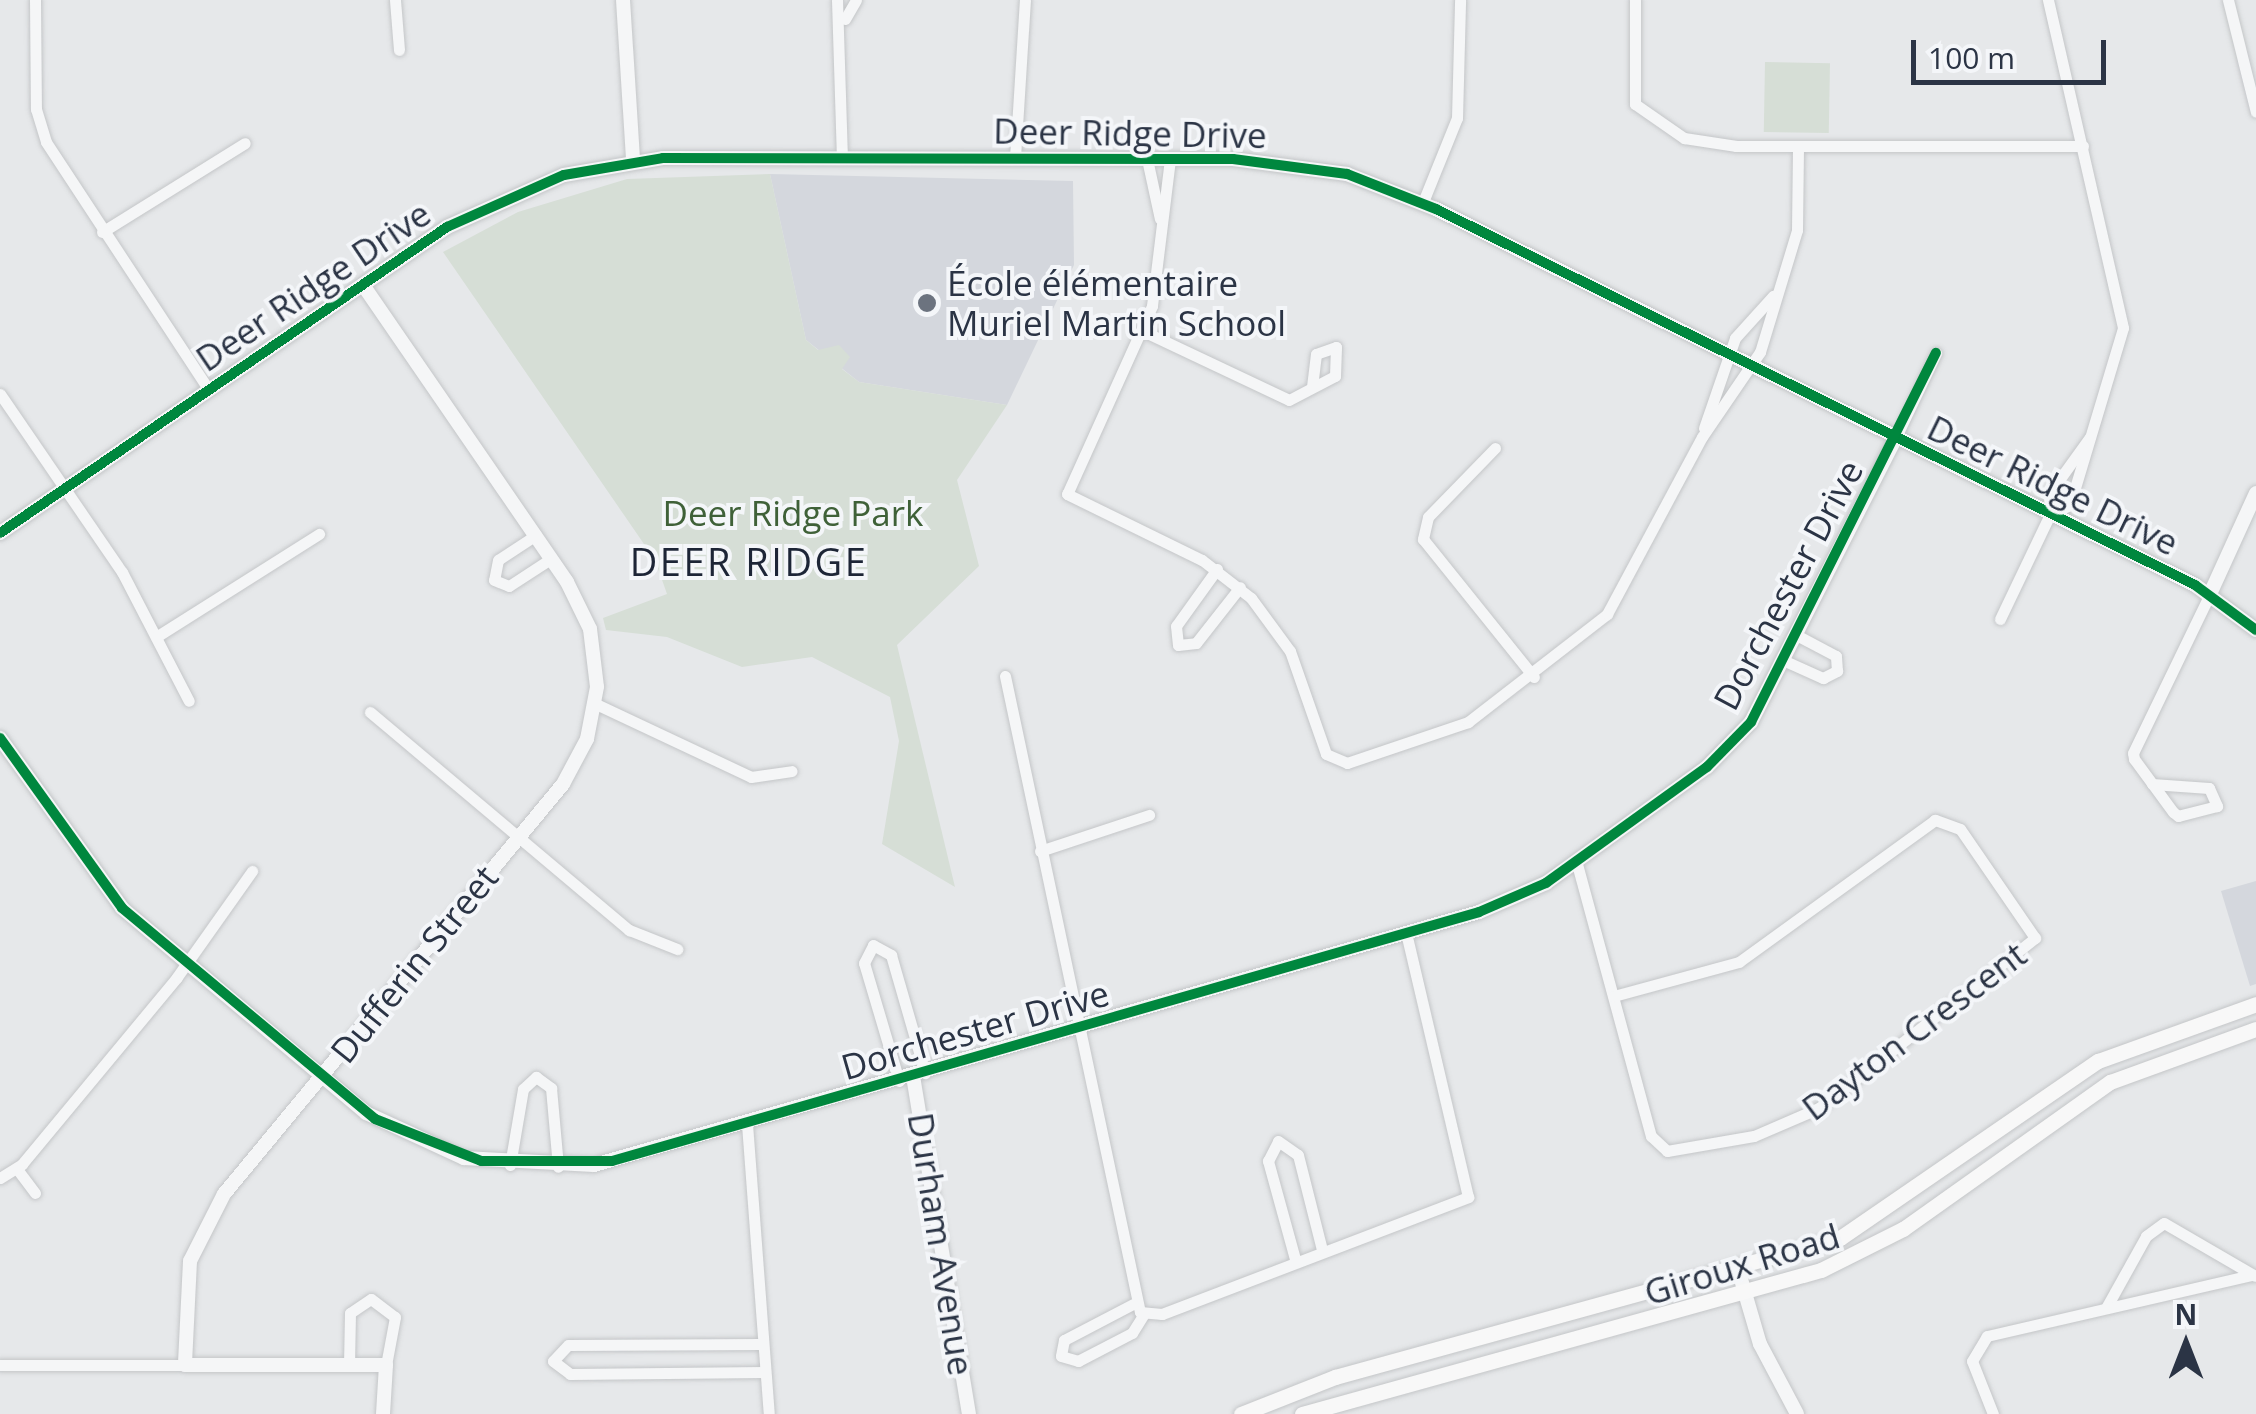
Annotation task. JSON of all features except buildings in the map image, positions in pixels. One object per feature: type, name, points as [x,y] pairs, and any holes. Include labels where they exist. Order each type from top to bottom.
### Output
[{"type":"main road","name":"Giroux Road","points":[[1241,1414],[1392,1360],[1738,1270],[1868,1224],[2098,1061],[2256,1004]]},
{"type":"main road","name":"Giroux Road","points":[[1302,1414],[1821,1270],[1903,1229],[2128,1072],[2256,1029]]},
{"type":"street","points":[[36,0],[40,126],[102,232],[209,390]]},
{"type":"street","points":[[395,0],[399,50]]},
{"type":"street","points":[[623,0],[633,160]]},
{"type":"street","points":[[836,0],[843,23],[842,158]]},
{"type":"street","points":[[843,23],[856,0]]},
{"type":"street","points":[[1015,158],[1016,73],[1025,0]]},
{"type":"street","points":[[1423,202],[1457,118],[1460,0]]},
{"type":"street","points":[[1635,0],[1642,116],[1704,142],[1798,146],[2083,146]]},
{"type":"street","points":[[2048,0],[2123,315],[2118,372],[2070,506],[2050,514]]},
{"type":"street","points":[[2228,0],[2256,112]]},
{"type":"street","points":[[102,232],[245,143]]},
{"type":"street","points":[[1170,158],[1160,219],[1158,280],[1143,331],[1066,494],[1217,570],[1240,587],[1290,652],[1332,761],[1448,732],[1534,677],[1607,614],[1702,437],[1753,366],[1796,230],[1798,146]]},
{"type":"street","points":[[1147,158],[1160,219]]},
{"type":"street","name":"Deer Ridge Drive","points":[[0,533],[363,285],[506,196],[633,160],[1170,158],[1304,165],[1423,202],[2210,594],[2256,630]]},
{"type":"street","name":"Dufferin Street","points":[[185,1365],[186,1288],[200,1234],[322,1076],[577,763],[596,704],[590,628],[552,558],[363,285]]},
{"type":"street","points":[[1702,437],[1728,354],[1773,296]]},
{"type":"street","points":[[1143,331],[1282,400],[1312,385]]},
{"type":"street","points":[[1896,437],[1936,353]]},
{"type":"street","points":[[0,394],[65,489],[156,637],[190,701]]},
{"type":"street","points":[[2000,619],[2050,514],[2048,494],[2093,434]]},
{"type":"street","name":"Dorchester Drive","points":[[2,744],[100,883],[187,965],[322,1076],[402,1135],[510,1166],[558,1167],[747,1124],[1514,899],[1577,864],[1732,745],[1786,661],[1896,437]]},
{"type":"street","points":[[1495,448],[1425,521],[1423,539],[1534,677]]},
{"type":"street","points":[[2152,784],[2209,788],[2217,806],[2183,818],[2152,784],[2134,748],[2256,493]]},
{"type":"street","points":[[156,637],[319,534]]},
{"type":"street","points":[[536,535],[498,560],[494,580],[513,584],[552,558]]},
{"type":"street","points":[[1217,570],[1176,626],[1178,644],[1196,644],[1240,587]]},
{"type":"street","name":"Dorchester Drive","points":[[1786,661],[1824,678],[1837,671],[1836,656],[1798,636]]},
{"type":"street","points":[[1005,676],[1074,1030],[1133,1304],[1144,1314]]},
{"type":"street","points":[[596,704],[751,776],[792,772]]},
{"type":"street","points":[[370,712],[629,930],[677,949]]},
{"type":"street","points":[[1040,851],[1149,815]]},
{"type":"street","name":"Dayton Crescent","points":[[1577,864],[1650,1136],[1680,1152],[1754,1136],[1818,1108],[2036,938],[1960,829],[1936,820],[1740,962],[1614,996]]},
{"type":"street","points":[[0,1178],[17,1170],[187,965],[252,871]]},
{"type":"street","points":[[1133,1304],[1064,1340],[1061,1356],[1078,1361],[1132,1333],[1144,1314],[1294,1259],[1448,1212],[1471,1192],[1406,933]]},
{"type":"street","points":[[873,946],[890,951],[912,1077],[864,963],[873,946]]},
{"type":"street","points":[[510,1166],[523,1088],[536,1077],[551,1088],[558,1167]]},
{"type":"street","name":"Durham Avenue","points":[[912,1077],[969,1413]]},
{"type":"street","points":[[747,1124],[769,1414]]},
{"type":"street","points":[[1294,1259],[1268,1161],[1278,1141],[1298,1155],[1322,1250]]},
{"type":"street","points":[[17,1170],[35,1193]]},
{"type":"street","points":[[2106,1308],[2146,1236],[2164,1224],[2254,1275]]},
{"type":"street","points":[[1738,1270],[1797,1414]]},
{"type":"street","points":[[1993,1414],[1973,1366],[1981,1340],[2254,1275]]},
{"type":"street","points":[[349,1365],[350,1313],[371,1300],[395,1317],[386,1365],[383,1414]]},
{"type":"street","points":[[761,1344],[568,1345],[554,1360],[570,1374],[764,1372]]},
{"type":"street","points":[[0,1365],[386,1365]]},
{"type":"shaded area","name":"École élémentaire Muriel Martin School","points":[[770,174],[1073,181],[1074,265],[1007,405],[859,382],[806,340]]},
{"type":"shaded area","points":[[2256,881],[2256,984],[2250,986],[2221,891]]},
{"type":"green space","points":[[1765,62],[1830,63],[1829,133],[1764,132]]},
{"type":"green space","name":"Deer Ridge Park","points":[[770,174],[806,340],[818,350],[839,345],[850,357],[842,369],[859,382],[1007,405],[957,480],[979,566],[897,645],[955,887],[882,844],[899,741],[890,697],[812,657],[742,667],[667,637],[606,630],[603,618],[667,594],[655,560],[443,252],[518,212],[627,179]]},
{"type":"cycle path","points":[[0,533],[447,227],[564,175],[663,158],[1233,159],[1347,174],[1436,209],[2195,585],[2256,630]]},
{"type":"cycle path","points":[[0,738],[122,908],[375,1119],[481,1161],[612,1161],[1479,912],[1546,883],[1707,767],[1751,722],[1936,353]]},
{"type":"place","name":"École élémentaire Muriel Martin School","points":[[927,303]]},
{"type":"district","name":"DEER RIDGE","points":[[749,562]]}]
